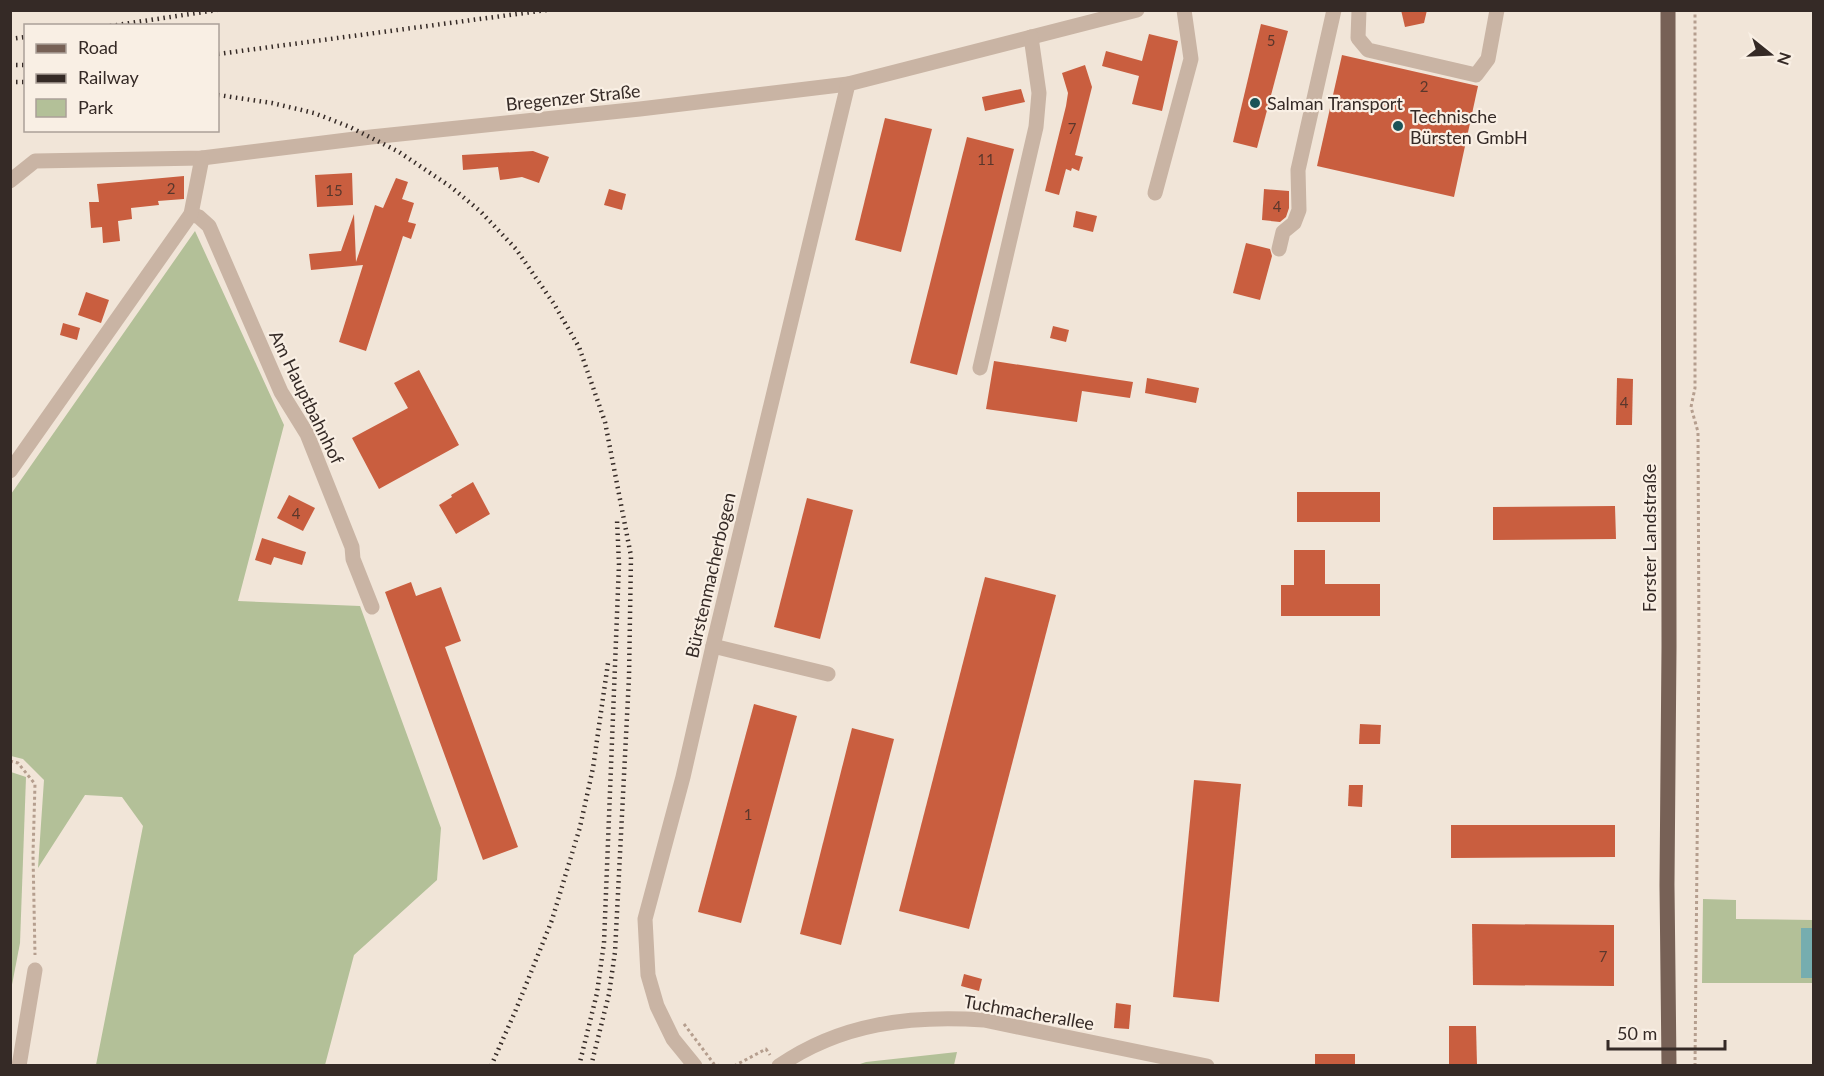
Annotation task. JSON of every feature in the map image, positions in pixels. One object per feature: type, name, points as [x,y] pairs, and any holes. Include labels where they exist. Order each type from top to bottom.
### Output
[{"type":"main road","name":"Forster Landstraße","points":[[1668,10],[1667,885],[1669,1065]]},
{"type":"street","name":"Bregenzer Straße","points":[[10,181],[35,161],[202,158],[848,84],[1137,10]]},
{"type":"street","points":[[1155,193],[1191,59],[1184,10]]},
{"type":"street","points":[[1279,249],[1283,232],[1294,223],[1299,210],[1298,170],[1334,10]]},
{"type":"street","points":[[1359,10],[1358,38],[1368,50],[1476,75],[1488,59],[1497,10]]},
{"type":"street","points":[[980,368],[1036,127],[1040,93],[1031,38]]},
{"type":"street","name":"Bürstenmacherbogen","points":[[695,1065],[673,1039],[657,1006],[648,975],[645,919],[683,777],[848,84]]},
{"type":"street","points":[[10,471],[191,214],[202,158]]},
{"type":"street","name":"Am Hauptbahnhof","points":[[191,214],[199,217],[208,226],[281,392],[307,434],[352,547],[353,559],[372,608]]},
{"type":"street","points":[[713,646],[828,674]]},
{"type":"street","points":[[19,1065],[35,970]]},
{"type":"street","name":"Tuchmacherallee","points":[[775,1061],[859,1028],[903,1020],[948,1017],[984,1020],[1208,1065]]},
{"type":"path","points":[[1695,10],[1695,388],[1691,407],[1698,432],[1699,648],[1695,1065]]},
{"type":"path","points":[[10,761],[18,763],[35,784],[33,854],[35,970]]},
{"type":"path","points":[[678,1017],[714,1064],[720,1065]]},
{"type":"path","points":[[734,1065],[766,1049],[775,1061]]},
{"type":"green space","points":[[195,231],[284,425],[238,601],[360,606],[441,828],[437,880],[354,955],[325,1065],[96,1065],[143,826],[122,797],[85,795],[38,868],[44,780],[23,759],[11,756],[11,494]]},
{"type":"green space","points":[[11,772],[26,777],[20,943],[11,990]]},
{"type":"green space","points":[[1703,899],[1736,900],[1736,919],[1813,920],[1813,983],[1702,983]]},
{"type":"green space","points":[[957,1052],[954,1065],[857,1065],[866,1062]]},
{"type":"water","points":[[1801,928],[1813,928],[1813,978],[1801,978]]},
{"type":"building","points":[[1401,10],[1427,10],[1424,23],[1405,27]]},
{"type":"building","name":"Salman Transport","points":[[1261,24],[1288,31],[1257,148],[1233,142]]},
{"type":"building","points":[[1149,34],[1178,41],[1162,111],[1132,104],[1139,76],[1102,66],[1106,51],[1142,61]]},
{"type":"building","name":"Technische Bürsten GmbH","points":[[1342,55],[1478,86],[1454,197],[1317,166]]},
{"type":"building","points":[[1085,65],[1092,87],[1075,155],[1083,157],[1079,171],[1072,168],[1071,171],[1066,169],[1059,195],[1045,191],[1068,93],[1062,73]]},
{"type":"building","points":[[1021,89],[1025,102],[985,111],[982,97]]},
{"type":"building","points":[[885,118],[932,129],[901,252],[855,240]]},
{"type":"building","points":[[967,137],[1014,149],[957,375],[910,363]]},
{"type":"building","points":[[533,151],[549,157],[539,183],[522,177],[500,180],[498,167],[463,170],[462,155]]},
{"type":"building","points":[[352,173],[353,205],[317,207],[315,175]]},
{"type":"building","points":[[184,176],[184,199],[158,201],[159,205],[131,208],[132,219],[118,221],[120,241],[103,243],[102,227],[91,228],[89,202],[99,202],[97,184]]},
{"type":"building","points":[[396,178],[408,182],[402,199],[414,203],[408,222],[416,224],[411,239],[403,236],[366,351],[339,342],[363,265],[311,270],[309,254],[341,251],[354,214],[356,262],[375,205],[383,208]]},
{"type":"building","points":[[609,189],[626,194],[622,210],[604,205]]},
{"type":"building","points":[[1264,189],[1289,191],[1289,208],[1286,217],[1280,222],[1262,220]]},
{"type":"building","points":[[1076,211],[1097,216],[1093,232],[1073,227]]},
{"type":"building","points":[[1246,243],[1270,249],[1272,256],[1260,300],[1233,293]]},
{"type":"building","points":[[86,292],[109,300],[101,323],[78,315]]},
{"type":"building","points":[[63,323],[80,328],[77,340],[60,335]]},
{"type":"building","points":[[1053,326],[1069,330],[1066,342],[1050,338]]},
{"type":"building","points":[[994,361],[1133,382],[1130,398],[1082,391],[1077,422],[986,409]]},
{"type":"building","points":[[419,370],[459,445],[379,489],[352,438],[408,408],[394,383]]},
{"type":"building","points":[[1147,378],[1199,388],[1196,403],[1145,393]]},
{"type":"building","points":[[1617,378],[1633,379],[1632,425],[1616,425]]},
{"type":"building","points":[[473,482],[490,514],[456,534],[439,505]]},
{"type":"building","points":[[1297,492],[1380,492],[1380,522],[1297,522]]},
{"type":"building","points":[[289,495],[315,508],[303,531],[277,518]]},
{"type":"building","points":[[807,498],[853,510],[820,639],[774,627]]},
{"type":"building","points":[[1615,506],[1616,539],[1493,540],[1493,507]]},
{"type":"building","points":[[262,538],[306,552],[302,565],[274,557],[271,565],[255,560]]},
{"type":"building","points":[[1294,550],[1325,550],[1325,584],[1380,584],[1380,616],[1281,616],[1281,585],[1294,585]]},
{"type":"building","points":[[985,577],[1056,595],[969,929],[899,911]]},
{"type":"building","points":[[411,582],[416,596],[441,587],[461,641],[445,647],[518,847],[483,860],[385,592]]},
{"type":"building","points":[[754,704],[797,716],[741,923],[698,912]]},
{"type":"building","points":[[1360,724],[1381,725],[1380,744],[1359,744]]},
{"type":"building","points":[[852,728],[894,739],[841,945],[800,934]]},
{"type":"building","points":[[1194,780],[1241,784],[1219,1002],[1173,997]]},
{"type":"building","points":[[1349,785],[1363,785],[1362,807],[1348,806]]},
{"type":"building","points":[[1451,825],[1615,825],[1615,857],[1451,858]]},
{"type":"building","points":[[1472,924],[1614,925],[1614,986],[1473,985]]},
{"type":"building","points":[[964,974],[982,979],[979,991],[961,986]]},
{"type":"building","points":[[1116,1003],[1131,1005],[1129,1029],[1114,1028]]},
{"type":"building","points":[[1449,1026],[1476,1026],[1477,1065],[1449,1065]]},
{"type":"building","points":[[1315,1054],[1355,1054],[1355,1065],[1315,1065]]},
{"type":"railway","points":[[123,24],[217,10]]},
{"type":"railway","points":[[219,54],[547,10]]},
{"type":"railway","points":[[10,39],[24,37]]},
{"type":"railway","points":[[10,65],[24,65]]},
{"type":"railway","points":[[10,82],[24,82]]},
{"type":"railway","points":[[219,95],[272,103],[314,113],[350,127],[399,152],[451,187],[480,211],[516,249],[554,304],[579,347],[605,422],[631,556],[629,677],[615,952],[609,994],[591,1066]]},
{"type":"railway","points":[[579,1066],[597,993],[604,943],[619,564],[617,520]]},
{"type":"railway","points":[[491,1066],[552,920],[580,827],[593,768],[608,663]]},
{"type":"place","name":"Salman Transport","points":[[1255,103]]},
{"type":"place","name":"Technische Bürsten GmbH","points":[[1398,126]]}]
